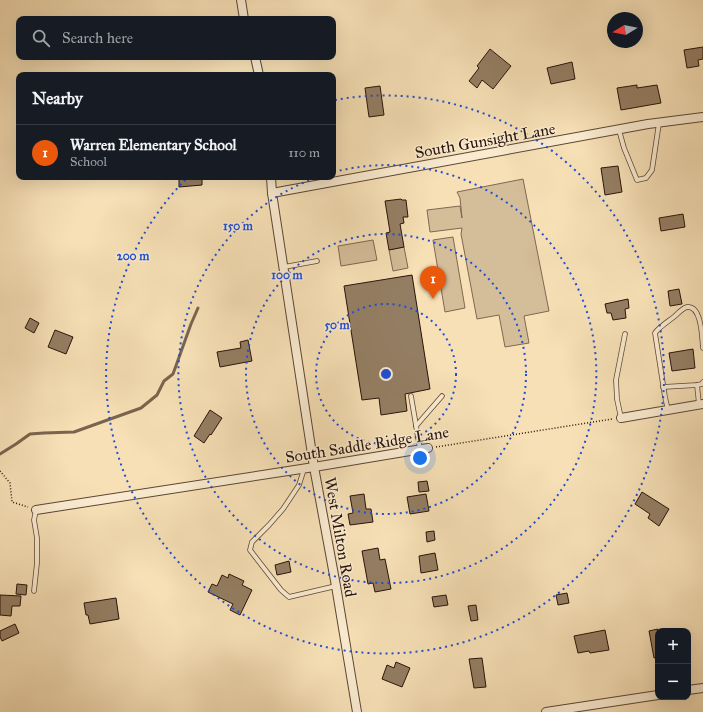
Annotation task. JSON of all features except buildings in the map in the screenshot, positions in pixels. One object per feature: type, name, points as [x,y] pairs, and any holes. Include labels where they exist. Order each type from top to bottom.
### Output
[{"type":"street","points":[[241,0],[244,16]]},
{"type":"street","points":[[256,60],[258,72]]},
{"type":"street","name":"South Gunsight Lane","points":[[272,193],[619,130],[703,117]]},
{"type":"street","name":"West Milton Road","points":[[271,180],[314,467],[357,712]]},
{"type":"street","points":[[621,418],[701,404]]},
{"type":"street","name":"South Saddle Ridge Lane","points":[[36,510],[424,449]]},
{"type":"street","points":[[691,690],[703,688]]},
{"type":"street","points":[[546,712],[655,695]]},
{"type":"lane","points":[[619,130],[636,180],[646,178],[652,170],[659,123]]},
{"type":"lane","points":[[284,267],[317,261]]},
{"type":"lane","points":[[668,410],[655,333],[686,307],[690,307],[694,309],[699,317],[703,348]]},
{"type":"lane","points":[[621,418],[617,399],[616,380],[625,334]]},
{"type":"lane","points":[[663,387],[697,385],[702,384],[703,382]]},
{"type":"lane","points":[[697,385],[701,404]]},
{"type":"lane","points":[[411,396],[416,426],[424,449]]},
{"type":"lane","points":[[416,426],[442,396]]},
{"type":"lane","points":[[304,469],[299,485],[270,525],[252,542],[250,550],[288,597],[336,586]]},
{"type":"lane","points":[[34,591],[37,563],[37,538],[34,520],[36,510]]},
{"type":"path","name":"South Saddle Ridge Lane","points":[[424,449],[621,418]]},
{"type":"path","points":[[0,471],[10,483],[12,502],[36,510]]},
{"type":"shaded area","points":[[523,179],[549,311],[524,316],[529,343],[505,347],[499,315],[477,319],[461,234],[462,228],[430,232],[427,210],[460,206],[462,218],[460,198],[457,192]]},
{"type":"shaded area","points":[[453,237],[465,308],[445,312],[433,240]]},
{"type":"shaded area","points":[[373,240],[377,260],[341,266],[338,246]]},
{"type":"shaded area","points":[[404,247],[408,268],[393,271],[389,250]]},
{"type":"waterway","points":[[0,454],[30,434],[74,432],[141,408],[157,395],[164,381],[173,374],[198,308]]},
{"type":"place","name":"Warren Elementary School","points":[[433,299]]}]
